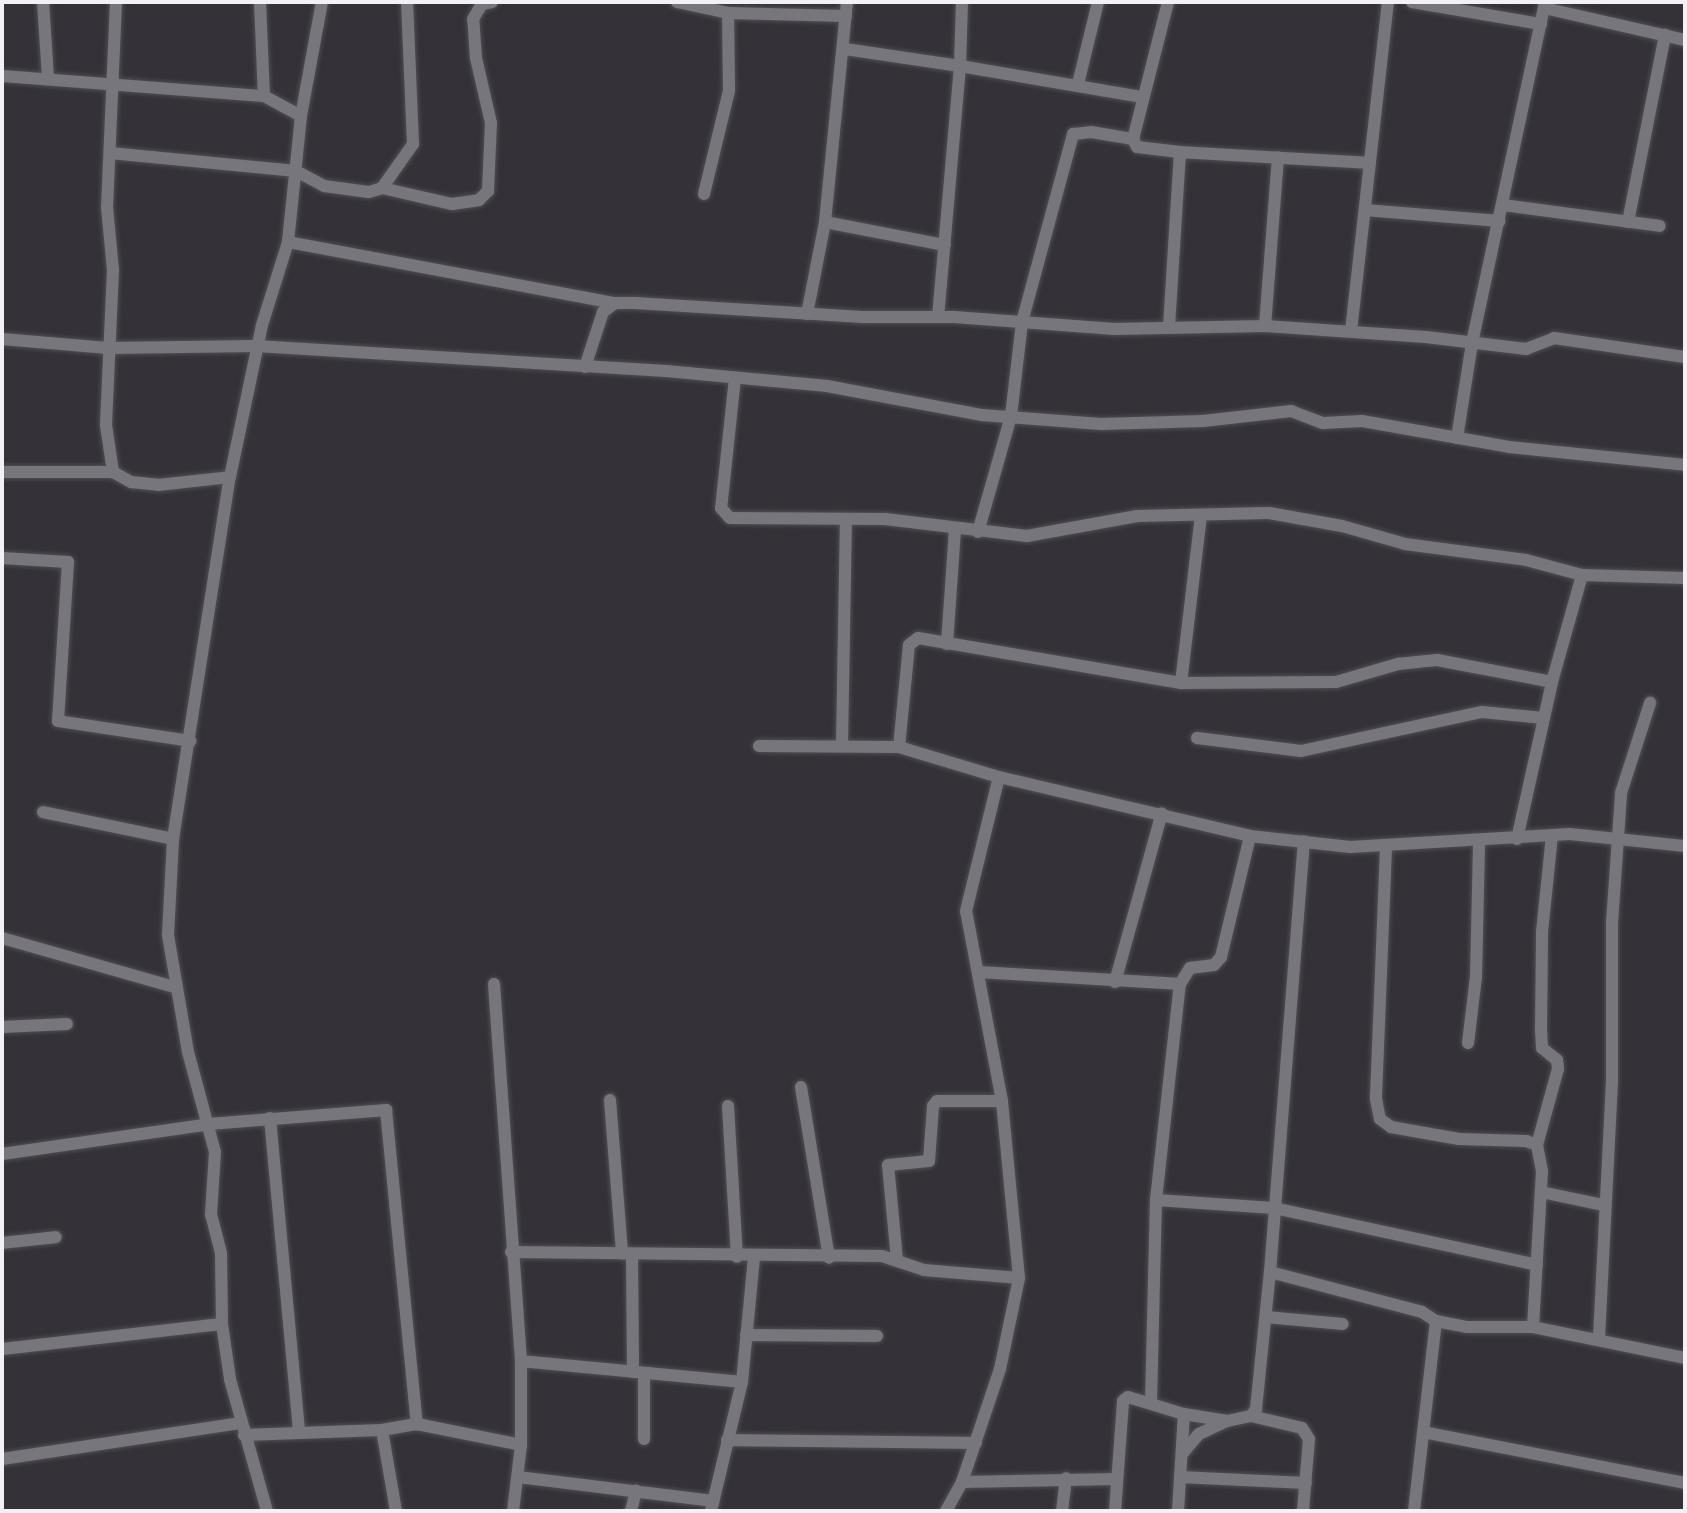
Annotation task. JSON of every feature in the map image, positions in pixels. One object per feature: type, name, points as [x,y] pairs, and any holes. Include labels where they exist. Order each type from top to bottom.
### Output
[{"type":"street","points":[[43,2],[48,78]]},
{"type":"street","points":[[113,472],[106,425],[113,270],[107,206],[116,81],[116,2]]},
{"type":"street","points":[[260,2],[264,96]]},
{"type":"street","points":[[267,1511],[242,1429],[222,1324],[222,1266],[211,1214],[217,1170],[209,1124],[191,1068],[174,987],[168,935],[173,839],[230,477],[256,346],[288,242],[301,116],[321,2]]},
{"type":"street","points":[[383,188],[413,144],[407,2]]},
{"type":"street","points":[[110,153],[296,171],[324,186],[369,192],[383,188],[452,204],[479,200],[488,191],[491,122],[476,58],[473,19],[482,4],[492,2]]},
{"type":"street","points":[[677,2],[728,13],[846,16]]},
{"type":"street","points":[[807,314],[825,222],[845,49],[847,2]]},
{"type":"street","points":[[938,316],[960,66],[962,2]]},
{"type":"street","points":[[1077,84],[1098,2]]},
{"type":"street","points":[[1168,2],[1133,139],[1137,147],[1370,163]]},
{"type":"street","points":[[1351,331],[1388,2]]},
{"type":"street","points":[[1412,2],[1541,24]]},
{"type":"street","points":[[1457,438],[1472,343],[1545,5],[1685,40]]},
{"type":"street","points":[[704,194],[729,92],[728,13]]},
{"type":"street","points":[[1629,222],[1665,35]]},
{"type":"street","points":[[845,49],[1077,84],[1142,97]]},
{"type":"street","points":[[2,76],[116,81],[264,96],[301,116]]},
{"type":"street","points":[[978,532],[1011,416],[1022,322],[1073,134],[1091,132],[1133,139]]},
{"type":"street","points":[[1169,327],[1180,152]]},
{"type":"street","points":[[1265,326],[1278,158]]},
{"type":"street","points":[[1503,205],[1660,226]]},
{"type":"street","points":[[1365,210],[1500,221]]},
{"type":"street","points":[[825,222],[945,245]]},
{"type":"street","points":[[288,242],[615,303],[807,314],[938,316],[1112,330],[1169,327],[1194,331],[1265,326],[1351,331],[1526,349],[1554,338],[1685,357]]},
{"type":"street","points":[[585,366],[595,326],[615,303]]},
{"type":"street","points":[[2,339],[108,348],[256,346],[585,366],[827,386],[966,413],[1119,425],[1291,411],[1323,423],[1362,421],[1457,438],[1685,465]]},
{"type":"street","points":[[735,378],[721,508],[724,515],[884,519],[955,530],[1027,536],[1137,516],[1269,513],[1342,526],[1405,544],[1526,560],[1583,575],[1685,578]]},
{"type":"street","points":[[2,472],[113,472],[131,482],[158,485],[230,477]]},
{"type":"street","points":[[1181,682],[1201,516]]},
{"type":"street","points":[[842,745],[846,520]]},
{"type":"street","points":[[947,644],[955,530]]},
{"type":"street","points":[[2,558],[68,562],[58,722],[190,741]]},
{"type":"street","points":[[1517,839],[1552,682],[1583,575]]},
{"type":"street","points":[[899,747],[909,645],[918,638],[1181,682],[1336,682],[1398,664],[1437,660],[1552,682]]},
{"type":"street","points":[[1599,1338],[1621,793],[1650,704]]},
{"type":"street","points":[[1197,738],[1301,751],[1482,712],[1544,719]]},
{"type":"street","points":[[759,746],[899,747],[999,777],[1162,813],[1250,836],[1386,848],[1552,836],[1618,836],[1685,846]]},
{"type":"street","points":[[946,1511],[962,1482],[1000,1369],[1019,1278],[1002,1101],[980,972],[967,923],[966,900],[999,777]]},
{"type":"street","points":[[43,812],[173,839]]},
{"type":"street","points":[[1115,982],[1162,813]]},
{"type":"street","points":[[1151,1403],[1156,1200],[1180,984],[1190,968],[1214,965],[1221,957],[1250,836]]},
{"type":"street","points":[[1533,1327],[1541,1192],[1537,1145],[1558,1069],[1557,1060],[1542,1048],[1541,1031],[1542,932],[1552,836]]},
{"type":"street","points":[[1468,1043],[1476,977],[1479,840]]},
{"type":"street","points":[[1251,1416],[1256,1409],[1266,1317],[1304,841]]},
{"type":"street","points":[[1386,848],[1376,1099],[1380,1119],[1391,1127],[1459,1139],[1526,1141],[1537,1145]]},
{"type":"street","points":[[2,938],[174,987]]},
{"type":"street","points":[[980,972],[1180,984]]},
{"type":"street","points":[[494,984],[511,1252],[521,1361],[521,1445],[513,1511]]},
{"type":"street","points":[[2,1027],[67,1024]]},
{"type":"street","points":[[801,1087],[828,1258]]},
{"type":"street","points":[[610,1100],[639,1372],[643,1439]]},
{"type":"street","points":[[897,1260],[888,1165],[930,1159],[934,1103],[1002,1101]]},
{"type":"street","points":[[728,1106],[737,1257]]},
{"type":"street","points":[[2,1154],[209,1124],[380,1107],[389,1115],[417,1424]]},
{"type":"street","points":[[270,1118],[299,1433]]},
{"type":"street","points":[[1541,1192],[1604,1205]]},
{"type":"street","points":[[1156,1200],[1274,1208],[1537,1265]]},
{"type":"street","points":[[2,1243],[56,1237]]},
{"type":"street","points":[[511,1252],[828,1258],[882,1256],[924,1270],[1019,1278]]},
{"type":"street","points":[[518,1476],[636,1491],[712,1506],[741,1382],[754,1257]]},
{"type":"street","points":[[1270,1272],[1422,1312],[1436,1321],[1467,1327],[1533,1327],[1599,1338],[1685,1358]]},
{"type":"street","points":[[1266,1317],[1343,1324]]},
{"type":"street","points":[[1414,1511],[1436,1321]]},
{"type":"street","points":[[2,1349],[222,1324]]},
{"type":"street","points":[[746,1335],[877,1336]]},
{"type":"street","points":[[521,1361],[741,1382]]},
{"type":"street","points":[[1115,1511],[1123,1401],[1128,1397],[1184,1414],[1227,1421]]},
{"type":"street","points":[[1178,1511],[1184,1414]]},
{"type":"street","points":[[1182,1454],[1199,1434],[1227,1421],[1251,1416],[1307,1432],[1303,1511]]},
{"type":"street","points":[[2,1459],[242,1429],[299,1433],[382,1430],[417,1424],[521,1445]]},
{"type":"street","points":[[382,1430],[396,1511]]},
{"type":"street","points":[[1423,1432],[1685,1483]]},
{"type":"street","points":[[727,1440],[976,1443]]},
{"type":"street","points":[[1180,1477],[1306,1483]]},
{"type":"street","points":[[1062,1511],[1066,1478]]},
{"type":"street","points":[[962,1482],[1117,1479]]},
{"type":"street","points":[[631,1511],[636,1491]]}]
